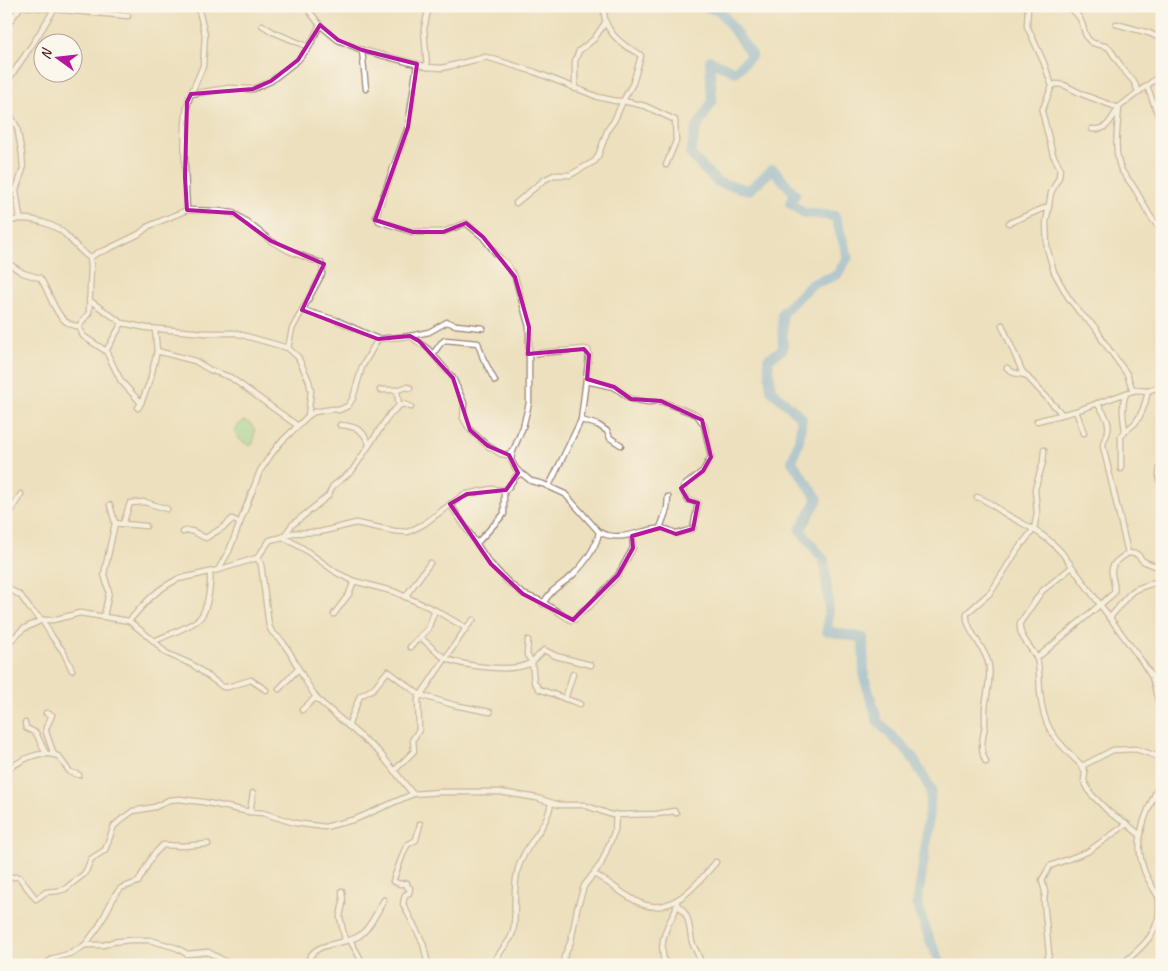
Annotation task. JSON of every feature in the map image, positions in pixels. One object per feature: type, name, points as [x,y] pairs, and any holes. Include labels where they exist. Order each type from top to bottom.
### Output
[{"type":"street","points":[[6,27],[20,6],[128,16]]},
{"type":"street","points":[[187,210],[187,102],[203,66],[205,35],[198,6]]},
{"type":"street","points":[[307,6],[320,25],[338,40],[362,50],[427,67],[442,68],[486,56],[536,72],[598,97],[645,106],[675,120],[676,141],[666,165]]},
{"type":"street","points":[[427,67],[424,29],[428,6]]},
{"type":"street","points":[[516,203],[544,180],[554,175],[570,175],[595,160],[608,129],[633,83],[641,56],[616,37],[605,23],[603,16],[605,6]]},
{"type":"street","points":[[1028,6],[1027,26],[1052,86],[1042,111],[1053,155],[1060,168],[1059,177],[1051,193],[1048,206],[1046,223],[1047,248],[1054,272],[1080,314],[1096,328],[1126,374],[1133,391]]},
{"type":"street","points":[[1070,6],[1080,17],[1084,33],[1093,43],[1107,46],[1134,82],[1138,91]]},
{"type":"street","points":[[6,83],[32,46],[55,8]]},
{"type":"street","points":[[575,89],[575,61],[579,51],[594,39],[605,23]]},
{"type":"street","points":[[1116,24],[1149,33],[1162,39]]},
{"type":"street","points":[[262,25],[272,32],[309,47]]},
{"type":"street","points":[[191,94],[228,88],[253,88],[271,81],[298,60],[309,47],[320,25]]},
{"type":"street","points":[[362,50],[366,89]]},
{"type":"street","points":[[417,64],[408,127],[376,216],[379,222],[413,232],[443,232],[466,223],[480,234],[507,264],[518,282],[529,327],[529,403],[523,427],[511,460],[520,474],[531,482],[549,486],[565,494],[599,532],[612,537],[632,535],[645,530],[660,528],[670,529],[676,534],[693,529],[698,503],[688,500],[683,488],[706,467],[711,457],[702,420],[692,413],[668,404],[631,399],[614,387],[586,380]]},
{"type":"street","points":[[1092,129],[1099,130],[1104,128],[1119,108],[1138,91],[1162,74]]},
{"type":"street","points":[[1052,86],[1064,84],[1084,95],[1119,108]]},
{"type":"street","points":[[1147,86],[1162,125]]},
{"type":"street","points":[[6,108],[17,127],[22,154],[23,169],[16,190],[20,218]]},
{"type":"street","points":[[1119,108],[1117,153],[1120,167],[1136,189],[1148,214],[1162,230]]},
{"type":"street","points":[[1009,223],[1048,206]]},
{"type":"street","points":[[90,258],[139,234],[149,226],[187,210],[233,213],[271,241],[289,251],[321,263],[323,267],[322,274],[292,329],[288,348]]},
{"type":"street","points":[[6,223],[20,218],[33,220],[56,228],[90,258],[89,313],[79,326]]},
{"type":"street","points":[[6,262],[23,273],[36,275],[40,278],[58,314],[74,326],[79,326]]},
{"type":"street","points":[[90,300],[122,323],[155,329],[204,333],[235,333],[288,348],[295,352],[309,381],[311,391],[308,416]]},
{"type":"street","points":[[302,310],[336,320],[378,339],[429,332],[444,322],[483,328]]},
{"type":"street","points":[[106,351],[122,323]]},
{"type":"street","points":[[1002,325],[1018,362],[1026,375],[1062,414]]},
{"type":"street","points":[[79,326],[83,336],[106,351],[121,381],[140,405],[150,381],[157,351],[155,329]]},
{"type":"street","points":[[410,336],[419,341],[433,354],[453,378],[464,402],[463,418],[470,430],[488,446],[501,454],[506,455],[513,451]]},
{"type":"street","points":[[218,570],[229,551],[260,471],[280,443],[308,416],[314,412],[339,410],[348,406],[353,398],[364,362],[378,339]]},
{"type":"street","points":[[433,354],[445,340],[478,343],[483,358],[495,381]]},
{"type":"street","points":[[528,354],[584,349],[588,350],[589,355],[581,420],[549,486]]},
{"type":"street","points":[[157,351],[195,361],[210,370],[230,377],[298,426]]},
{"type":"street","points":[[1007,368],[1014,373],[1026,375]]},
{"type":"street","points":[[1037,421],[1076,411],[1097,402],[1133,391],[1148,390],[1162,386]]},
{"type":"street","points":[[380,390],[410,388]]},
{"type":"street","points":[[397,390],[399,406]]},
{"type":"street","points":[[1121,469],[1120,444],[1122,437],[1126,430],[1137,420],[1145,404],[1148,390]]},
{"type":"street","points":[[1126,393],[1122,402],[1126,430]]},
{"type":"street","points":[[1097,402],[1106,417],[1108,430],[1103,446],[1128,553]]},
{"type":"street","points":[[283,537],[292,525],[328,496],[332,486],[352,471],[390,414],[404,404],[411,408]]},
{"type":"street","points":[[1076,411],[1084,433]]},
{"type":"street","points":[[581,420],[598,425],[607,431],[610,438],[621,446]]},
{"type":"street","points":[[340,425],[361,430],[369,444]]},
{"type":"street","points":[[986,762],[982,756],[980,746],[985,723],[990,669],[987,657],[966,618],[967,614],[991,592],[1018,548],[1034,529],[1037,513],[1035,489],[1043,462],[1044,450]]},
{"type":"street","points":[[1162,462],[1159,480],[1162,487]]},
{"type":"street","points":[[129,621],[154,592],[178,579],[210,573],[257,558],[270,540],[292,533],[320,532],[356,523],[394,532],[408,532],[424,524],[450,504],[467,494],[508,488],[516,476],[520,474]]},
{"type":"street","points":[[478,544],[504,514],[504,490]]},
{"type":"street","points":[[6,519],[21,494]]},
{"type":"street","points":[[977,496],[1051,541],[1072,566],[1152,677],[1162,715]]},
{"type":"street","points":[[660,528],[667,509],[668,497]]},
{"type":"street","points":[[123,524],[130,503],[144,502],[167,509]]},
{"type":"street","points":[[450,504],[491,564],[508,582],[523,594],[571,620],[576,619],[591,605],[618,576],[633,548],[632,535]]},
{"type":"street","points":[[104,616],[109,592],[104,574],[115,523],[110,506]]},
{"type":"street","points":[[183,532],[186,530],[196,531],[206,538],[226,526],[232,519],[240,523]]},
{"type":"street","points":[[115,523],[146,526]]},
{"type":"street","points":[[543,604],[552,590],[582,566],[596,544],[599,532]]},
{"type":"street","points":[[283,537],[338,573],[354,581],[405,596],[435,610],[466,628]]},
{"type":"street","points":[[1037,658],[1100,606],[1114,592],[1112,566],[1115,562],[1128,553],[1137,554],[1146,563],[1155,566],[1162,562]]},
{"type":"street","points":[[257,558],[261,564],[269,626],[272,632],[282,641],[316,697],[324,706],[379,752],[413,794]]},
{"type":"street","points":[[405,596],[430,563]]},
{"type":"street","points":[[1072,566],[1042,591],[1020,623],[1019,629],[1037,658],[1041,706],[1051,733],[1082,766],[1085,772],[1084,781],[1091,794],[1110,813],[1140,835]]},
{"type":"street","points":[[154,641],[200,618],[210,589],[210,573]]},
{"type":"street","points":[[1109,618],[1118,610],[1123,600],[1135,590],[1162,578]]},
{"type":"street","points":[[334,614],[349,594],[354,581]]},
{"type":"street","points":[[6,587],[21,596],[30,609],[42,620],[63,651],[72,670]]},
{"type":"street","points":[[410,647],[420,638],[432,622],[435,610]]},
{"type":"street","points":[[6,645],[23,629],[42,620],[53,620],[80,613],[104,616],[129,621],[166,653],[193,665],[223,687],[251,680],[266,690]]},
{"type":"street","points":[[394,771],[414,751],[413,738],[419,730],[417,702],[420,695],[473,620]]},
{"type":"street","points":[[420,638],[446,658],[466,663],[503,668],[518,667],[532,662],[544,650],[556,656],[592,665]]},
{"type":"street","points":[[528,640],[526,651],[532,662],[536,686],[539,689],[580,704]]},
{"type":"street","points":[[279,689],[298,669]]},
{"type":"street","points":[[348,726],[360,696],[373,689],[388,671],[420,695],[454,705],[490,712]]},
{"type":"street","points":[[565,699],[573,674]]},
{"type":"street","points":[[302,710],[316,697]]},
{"type":"street","points":[[46,713],[52,715],[46,732],[54,755]]},
{"type":"street","points":[[25,723],[26,728],[36,733],[46,754]]},
{"type":"street","points":[[1082,766],[1113,750],[1136,749],[1162,758]]},
{"type":"street","points":[[6,770],[35,755],[46,754],[54,755],[62,761],[70,772],[79,775]]},
{"type":"street","points":[[1121,965],[1141,947],[1158,921],[1160,898],[1143,868],[1140,835],[1143,822],[1162,779]]},
{"type":"street","points":[[6,880],[11,877],[21,878],[36,899],[46,892],[62,890],[84,874],[88,869],[91,859],[105,850],[114,826],[122,819],[133,812],[179,799],[263,813],[282,820],[312,826],[329,827],[356,819],[413,794],[439,792],[499,792],[537,798],[567,806],[584,805],[612,815],[676,812]]},
{"type":"street","points":[[250,812],[253,793]]},
{"type":"street","points":[[491,965],[513,932],[517,870],[525,852],[544,823],[551,803]]},
{"type":"street","points":[[563,965],[571,941],[577,909],[584,886],[601,864],[614,835],[616,814]]},
{"type":"street","points":[[420,824],[416,840],[407,846],[402,854],[393,881],[407,884],[407,887],[410,888],[403,904],[424,943],[428,965]]},
{"type":"street","points":[[1045,965],[1049,954],[1045,894],[1042,880],[1050,866],[1087,852],[1127,824]]},
{"type":"street","points":[[44,965],[54,958],[72,953],[85,945],[99,926],[115,895],[121,888],[138,882],[146,865],[163,845],[208,844]]},
{"type":"street","points":[[665,965],[661,952],[662,945],[677,902],[702,879],[716,862]]},
{"type":"street","points":[[594,874],[608,881],[642,905],[657,906],[677,902]]},
{"type":"street","points":[[342,891],[343,902],[340,917],[348,940],[364,965]]},
{"type":"street","points":[[306,965],[314,951],[348,940],[362,933],[384,900]]},
{"type":"street","points":[[677,902],[688,917],[692,941],[699,955],[701,965]]},
{"type":"street","points":[[85,945],[150,940],[177,948],[187,954],[208,952],[232,965]]},
{"type":"highlighted area","points":[[320,25],[338,40],[362,50],[417,64],[408,127],[375,220],[413,232],[443,232],[466,223],[483,237],[515,277],[529,327],[528,354],[584,349],[589,355],[587,379],[614,387],[631,399],[661,401],[702,420],[711,457],[703,471],[681,488],[688,500],[698,503],[693,529],[676,534],[660,528],[632,536],[633,548],[618,575],[573,620],[523,594],[491,564],[450,504],[467,494],[506,490],[518,473],[509,455],[488,446],[470,430],[453,378],[419,341],[410,336],[378,339],[302,310],[324,264],[271,241],[233,213],[187,210],[185,177],[187,102],[191,94],[253,89],[271,81],[298,60]]},
{"type":"green space","points":[[245,421],[251,424],[255,430],[253,444],[249,446],[239,438],[235,431],[239,424]]},
{"type":"waterway","points":[[710,6],[709,8],[720,11],[752,55],[735,72],[710,60],[712,102],[696,129],[690,154],[717,182],[749,190],[773,169],[795,194],[790,203],[804,213],[835,216],[848,257],[837,275],[812,284],[782,313],[783,349],[768,359],[771,390],[802,418],[799,440],[792,462],[818,499],[800,530],[824,560],[829,609],[827,631],[863,638],[864,677],[878,722],[911,755],[931,790],[917,905],[931,943],[942,965]]}]
